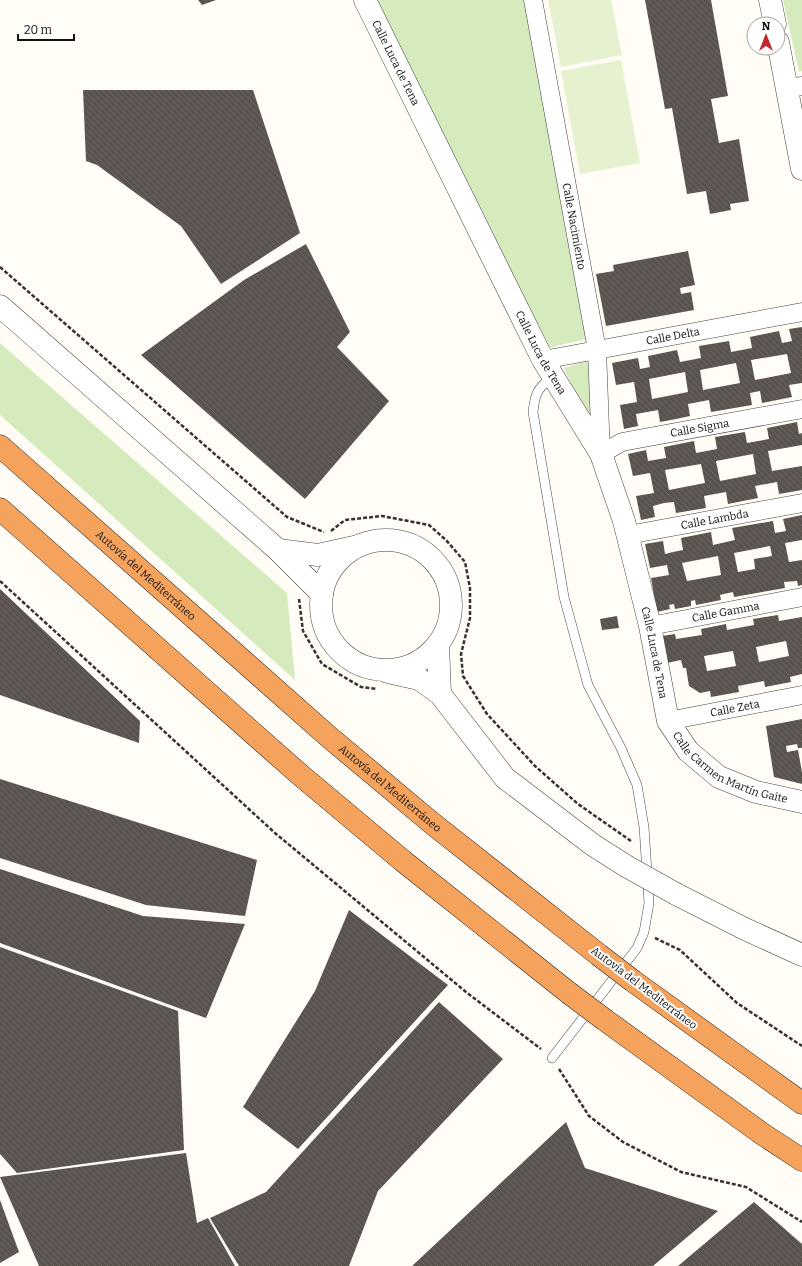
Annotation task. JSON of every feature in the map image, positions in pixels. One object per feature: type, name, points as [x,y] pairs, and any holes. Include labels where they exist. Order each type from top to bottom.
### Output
[{"type":"highway","name":"Autovía del Mediterráneo","points":[[0,446],[329,737],[433,824],[633,981],[802,1103]]},
{"type":"highway","points":[[0,509],[298,773],[403,861],[605,1020],[761,1133],[802,1160]]},
{"type":"street","name":"Calle Luca de Tena","points":[[365,0],[548,368],[601,454],[628,536],[650,626],[668,721]]},
{"type":"street","name":"Calle Nacimiento","points":[[533,0],[597,350],[601,454]]},
{"type":"street","points":[[770,0],[773,16]]},
{"type":"street","points":[[783,56],[794,87],[802,169]]},
{"type":"street","points":[[0,306],[278,550],[322,594]]},
{"type":"street","name":"Calle Delta","points":[[548,368],[597,350],[802,312]]},
{"type":"street","name":"Calle Sigma","points":[[601,454],[622,442],[802,409]]},
{"type":"street","name":"Calle Lambda","points":[[628,536],[802,503]]},
{"type":"street","points":[[278,550],[318,555],[379,540],[400,542],[420,550],[437,564],[447,583],[451,604],[448,625],[438,644],[425,657],[409,666],[391,670],[373,669]]},
{"type":"street","points":[[358,546],[341,558],[328,574],[322,594],[321,614],[327,633],[338,649],[354,662],[373,669],[419,679],[440,694],[505,778],[593,845],[626,866],[676,894],[745,929],[802,955]]},
{"type":"street","name":"Calle Gamma","points":[[650,626],[802,597]]},
{"type":"street","points":[[438,644],[440,694]]},
{"type":"street","name":"Calle Zeta","points":[[668,721],[802,694]]},
{"type":"street","name":"Calle Carmen Martín Gaite","points":[[668,721],[688,751],[719,777],[756,792],[802,802]]},
{"type":"lane","points":[[548,368],[534,397],[533,412],[564,597],[588,685],[621,748],[637,785],[644,827],[649,903],[644,932],[637,948],[552,1058]]},
{"type":"path","points":[[0,266],[287,517],[358,546]]},
{"type":"path","points":[[323,536],[345,520],[382,516],[429,525],[446,540],[465,562],[470,588],[470,618],[461,654],[463,676],[488,714],[535,766],[578,804],[633,842]]},
{"type":"path","points":[[0,582],[275,834],[466,992],[552,1058],[589,1116],[623,1142],[681,1172],[746,1187],[802,1222]]},
{"type":"path","points":[[298,595],[303,631],[322,664],[362,687],[384,690]]},
{"type":"path","points":[[644,932],[680,950],[736,1003],[802,1046]]},
{"type":"green space","points":[[376,0],[527,0],[587,339],[547,348]]},
{"type":"green space","points":[[548,0],[611,0],[622,55],[561,67]]},
{"type":"green space","points":[[783,0],[802,0],[802,71],[799,72]]},
{"type":"green space","points":[[621,60],[640,163],[580,174],[561,71]]},
{"type":"green space","points":[[0,343],[287,593],[295,680],[0,415]]},
{"type":"green space","points":[[590,360],[593,432],[564,368]]},
{"type":"building","points":[[198,0],[216,0],[202,5]]},
{"type":"building","points":[[645,0],[711,0],[728,96],[711,99],[719,143],[739,139],[749,201],[730,204],[731,210],[710,214],[706,191],[687,194],[672,108],[665,109]]},
{"type":"building","points":[[83,90],[253,90],[300,233],[221,284],[181,226],[97,165],[86,161]]},
{"type":"building","points":[[306,244],[350,332],[337,347],[389,401],[305,499],[141,355],[244,280]]},
{"type":"building","points":[[688,251],[695,285],[680,288],[681,294],[691,292],[694,310],[606,326],[596,274],[614,271],[613,265]]},
{"type":"building","points":[[802,327],[802,383],[789,385],[792,397],[762,403],[760,391],[750,393],[752,405],[711,412],[709,400],[688,404],[690,416],[660,422],[658,410],[636,414],[638,426],[624,429],[620,405],[637,402],[634,382],[616,385],[612,363],[638,358],[640,369],[650,367],[648,356],[677,350],[680,362],[701,358],[699,346],[729,341],[731,352],[752,348],[750,337],[779,331],[782,343],[792,341],[789,329]],"holes":[[[787,354],[791,373],[755,380],[751,360]],[[736,363],[740,383],[703,390],[700,370]],[[685,372],[688,392],[652,399],[649,379]]]},
{"type":"building","points":[[797,422],[799,434],[802,433],[802,445],[768,451],[772,471],[802,466],[802,490],[779,494],[777,482],[755,486],[758,498],[728,504],[726,492],[704,496],[706,508],[676,513],[674,502],[664,503],[653,506],[655,517],[641,520],[636,496],[654,493],[650,473],[633,476],[628,454],[646,450],[648,461],[666,458],[664,447],[694,441],[696,453],[717,449],[715,437],[745,432],[747,443],[769,439],[767,428]],"holes":[[[753,454],[756,474],[720,481],[716,461]],[[701,464],[705,483],[669,490],[665,470]]]},
{"type":"building","points":[[802,515],[802,540],[785,543],[789,562],[802,560],[802,585],[798,586],[797,581],[784,582],[785,588],[734,597],[733,592],[720,595],[721,600],[696,605],[695,600],[691,601],[691,606],[675,609],[674,604],[669,605],[670,609],[657,612],[651,578],[669,575],[667,565],[650,568],[645,544],[663,541],[665,554],[683,550],[681,538],[711,532],[713,545],[735,540],[732,528],[773,521],[775,533],[786,531],[783,519]],"holes":[[[770,546],[772,556],[754,559],[755,569],[738,572],[734,553]],[[718,556],[721,575],[687,581],[682,563]]]},
{"type":"building","points":[[0,589],[140,721],[139,743],[0,695]]},
{"type":"building","points":[[778,615],[779,621],[802,617],[802,674],[790,677],[791,682],[765,687],[764,681],[738,686],[739,692],[711,697],[710,691],[700,693],[689,686],[686,668],[683,668],[681,660],[667,663],[662,636],[675,634],[676,639],[702,635],[701,629],[726,624],[727,630],[754,625],[753,619]],"holes":[[[786,641],[789,656],[759,662],[756,647]],[[733,651],[736,666],[707,671],[704,656]]]},
{"type":"building","points":[[617,616],[619,628],[602,630],[600,619]]},
{"type":"building","points":[[802,719],[802,748],[798,748],[797,744],[786,746],[787,752],[798,750],[802,772],[802,784],[774,777],[766,726]]},
{"type":"building","points":[[0,779],[257,860],[245,916],[146,905],[0,858]]},
{"type":"building","points":[[0,869],[143,916],[245,924],[206,1018],[0,943]]},
{"type":"building","points":[[349,910],[448,985],[298,1149],[243,1107],[315,991]]},
{"type":"building","points":[[0,947],[178,1011],[184,1150],[17,1173],[0,1154]]},
{"type":"building","points":[[439,1002],[503,1059],[378,1191],[349,1266],[239,1266],[210,1218],[266,1192]]},
{"type":"building","points":[[566,1122],[585,1168],[718,1211],[653,1266],[412,1266]]},
{"type":"building","points":[[186,1153],[197,1223],[208,1218],[235,1266],[39,1266],[0,1177]]},
{"type":"building","points":[[0,1200],[19,1252],[0,1263]]},
{"type":"building","points":[[754,1202],[802,1244],[802,1266],[678,1266]]}]
